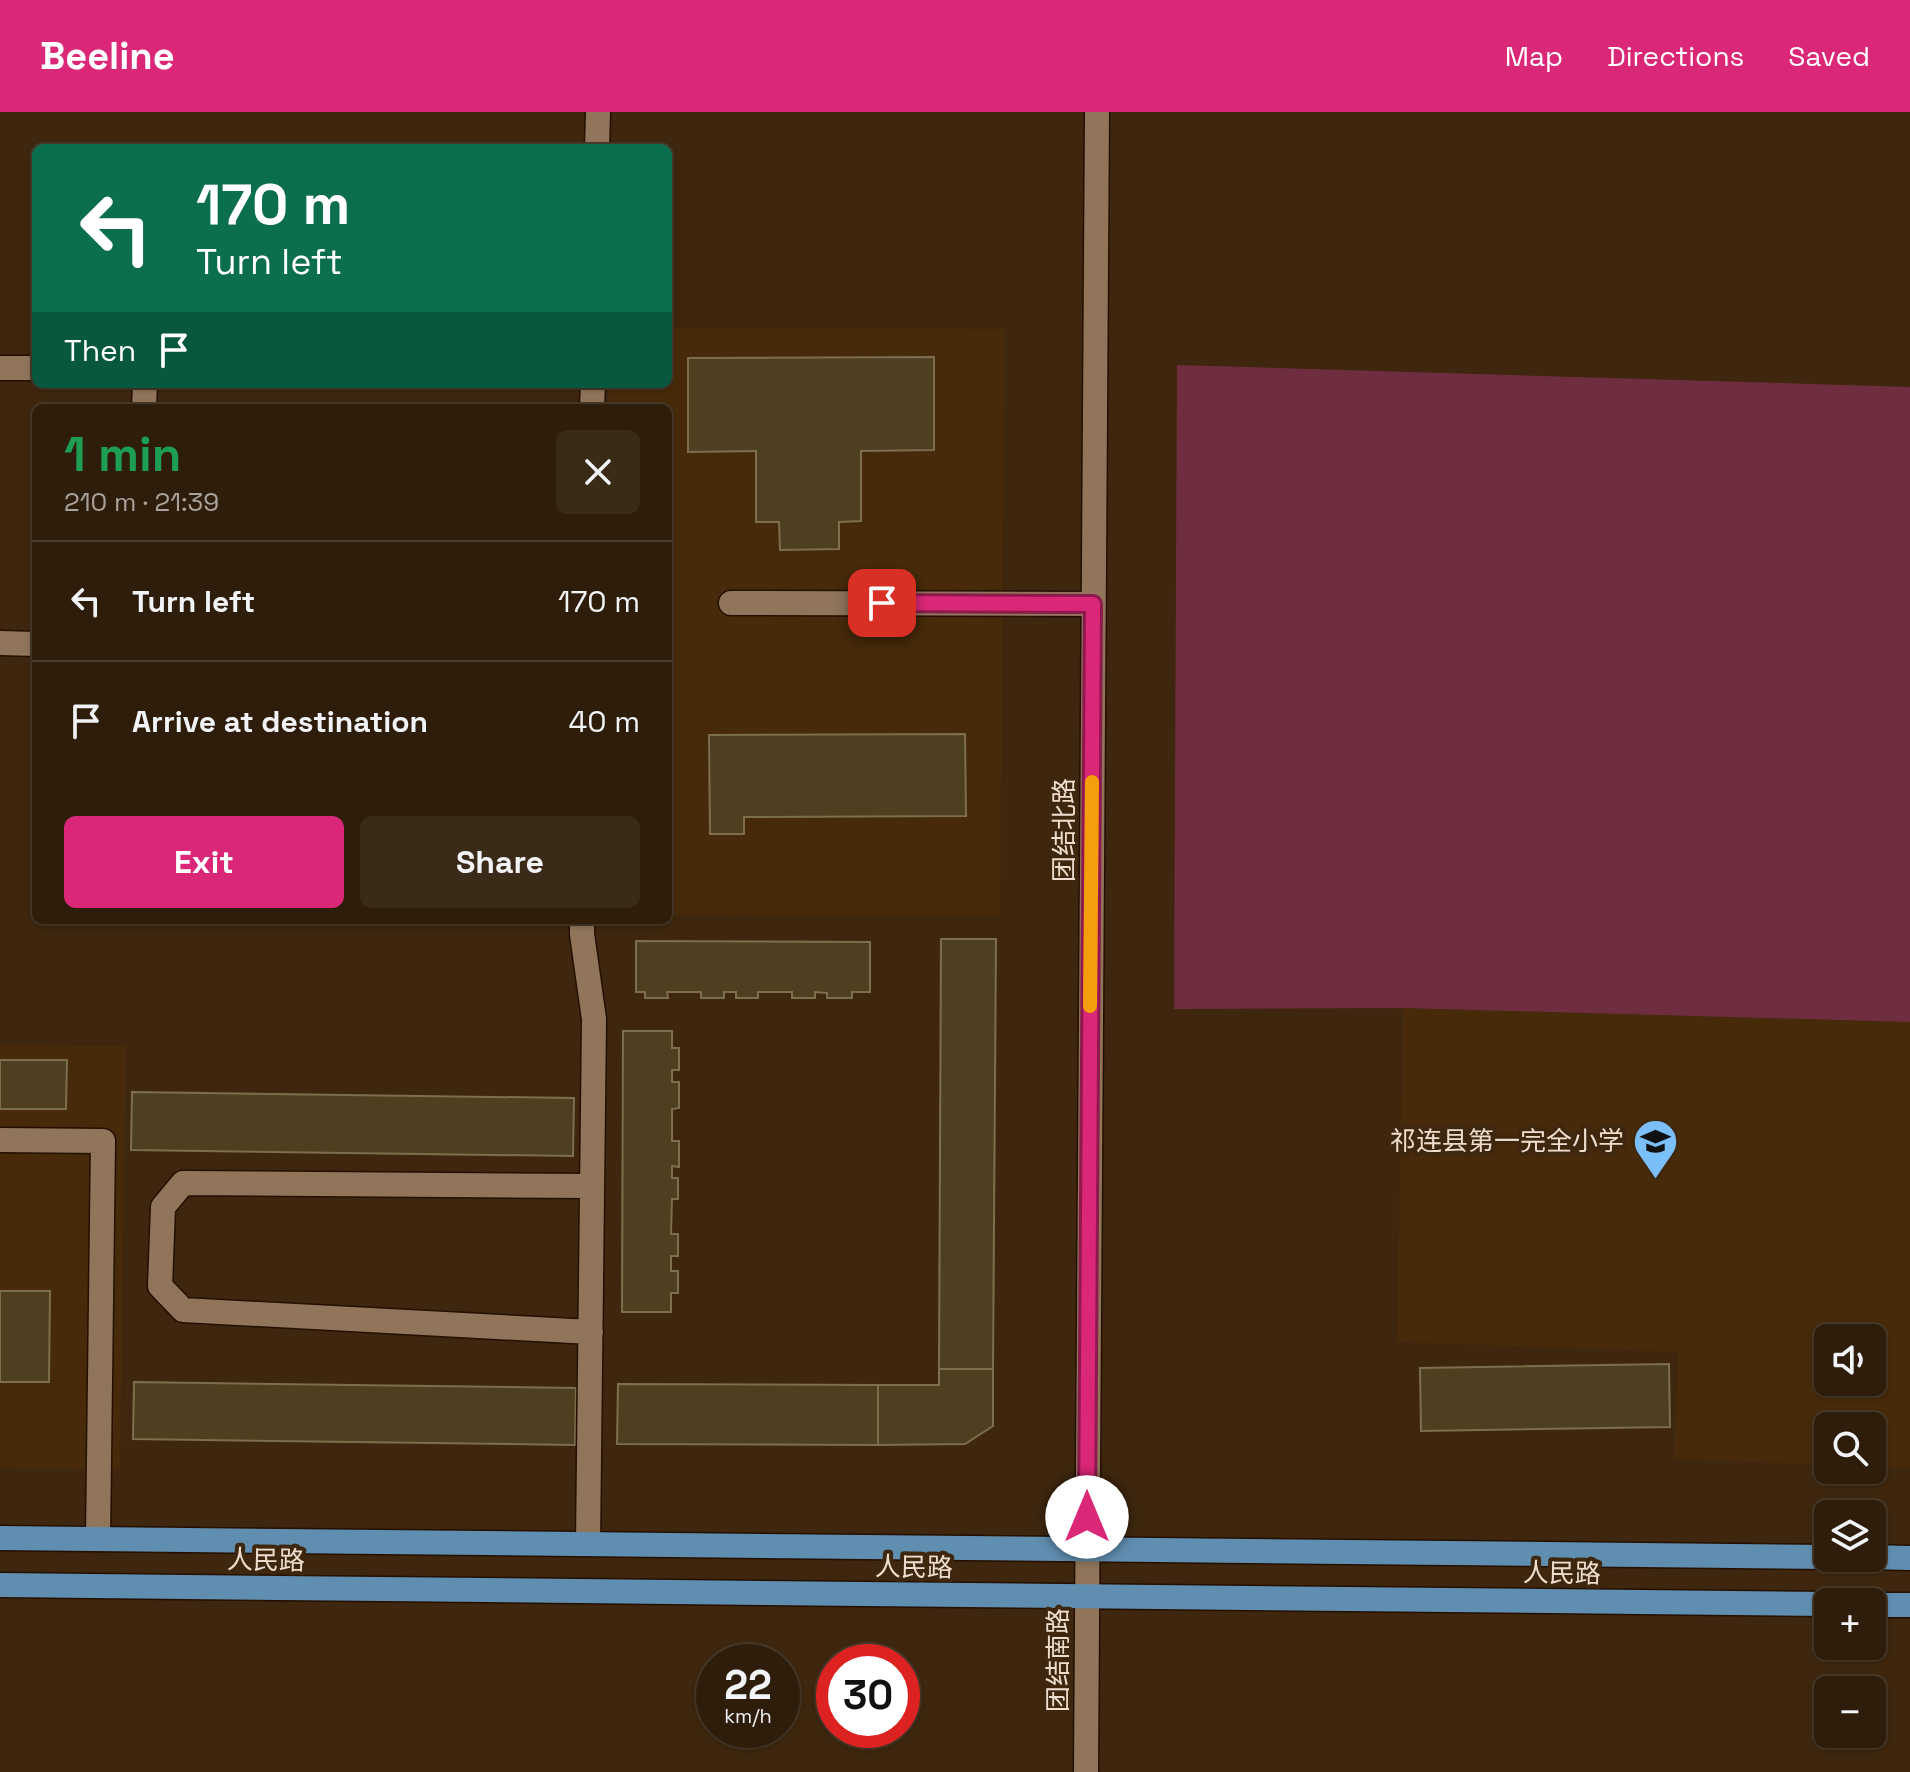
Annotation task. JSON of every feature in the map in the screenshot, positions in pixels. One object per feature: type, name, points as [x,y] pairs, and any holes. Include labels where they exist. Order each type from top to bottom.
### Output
[{"type":"main road","name":"人民路","points":[[0,1538],[1814,1557]]},
{"type":"main road","points":[[1886,1557],[1910,1558]]},
{"type":"main road","name":"人民路","points":[[0,1585],[1814,1604]]},
{"type":"main road","points":[[1886,1605],[1910,1605]]},
{"type":"street","points":[[597,144],[598,112]]},
{"type":"street","name":"团结北路","points":[[1087,1549],[1097,112]]},
{"type":"street","points":[[0,368],[32,368]]},
{"type":"street","points":[[731,603],[1093,604]]},
{"type":"street","points":[[0,643],[32,644]]},
{"type":"street","points":[[582,924],[594,1019],[588,1544]]},
{"type":"street","points":[[0,1140],[103,1141],[98,1539]]},
{"type":"street","points":[[591,1332],[183,1310],[160,1286],[163,1207],[183,1183],[592,1186]]},
{"type":"street","name":"团结南路","points":[[1086,1772],[1087,1549]]},
{"type":"shaded area","points":[[672,328],[1005,329],[1000,916],[672,915],[672,404],[609,404],[609,388],[672,388]]},
{"type":"shaded area","points":[[1177,365],[1910,387],[1910,1022],[1403,1008],[1174,1009]]},
{"type":"shaded area","name":"祁连县第一完全小学","points":[[1403,1008],[1910,1022],[1910,1468],[1886,1467],[1886,1412],[1814,1412],[1814,1464],[1674,1459],[1678,1352],[1397,1342]]},
{"type":"shaded area","points":[[0,1045],[126,1046],[120,1470],[0,1468]]},
{"type":"building","points":[[934,357],[934,450],[861,451],[861,521],[839,522],[839,549],[780,550],[779,522],[756,522],[756,451],[688,452],[688,358]]},
{"type":"building","points":[[965,734],[966,816],[744,817],[744,834],[710,834],[709,735]]},
{"type":"building","points":[[941,939],[996,939],[993,1369],[939,1369]]},
{"type":"building","points":[[636,941],[870,942],[870,992],[852,992],[852,998],[827,998],[827,993],[815,992],[815,998],[792,998],[792,992],[758,992],[758,998],[736,998],[736,992],[724,992],[724,998],[701,998],[701,992],[667,992],[668,998],[645,998],[645,992],[636,992]]},
{"type":"building","points":[[623,1031],[672,1031],[672,1048],[679,1048],[679,1070],[672,1070],[672,1082],[679,1082],[679,1108],[672,1109],[672,1141],[679,1141],[679,1167],[672,1166],[672,1178],[678,1178],[678,1199],[672,1199],[671,1234],[678,1234],[678,1256],[671,1256],[671,1271],[678,1271],[678,1293],[671,1293],[671,1312],[622,1312]]},
{"type":"building","points":[[0,1060],[67,1060],[66,1109],[0,1109]]},
{"type":"building","points":[[132,1092],[574,1098],[573,1156],[131,1150]]},
{"type":"building","points":[[0,1291],[50,1291],[49,1382],[0,1382]]},
{"type":"building","points":[[1669,1364],[1670,1427],[1421,1431],[1420,1368]]},
{"type":"building","points":[[939,1369],[993,1369],[993,1426],[965,1444],[878,1445],[878,1385],[939,1385]]},
{"type":"building","points":[[134,1382],[576,1388],[575,1445],[133,1439]]},
{"type":"building","points":[[618,1384],[878,1385],[878,1445],[617,1444]]},
{"type":"slow traffic","points":[[1090,1006],[1092,782]]},
{"type":"place","name":"祁连县第一完全小学","points":[[1655,1180]]},
{"type":"route","points":[[882,603],[1093,604],[1087,1517]]}]
